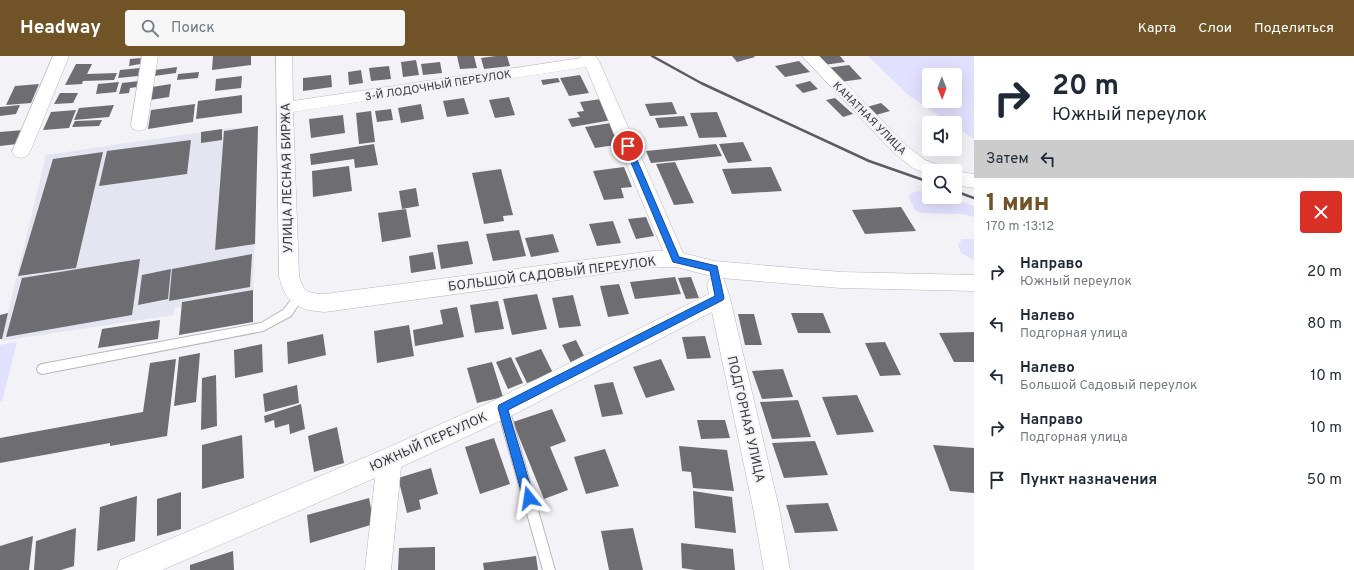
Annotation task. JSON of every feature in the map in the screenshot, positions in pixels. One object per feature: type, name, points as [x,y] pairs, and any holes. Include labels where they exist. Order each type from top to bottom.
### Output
[{"type":"street","points":[[21,152],[61,56]]},
{"type":"street","points":[[139,125],[150,56]]},
{"type":"street","name":"УЛИЦА ЛЕСНАЯ БИРЖА","points":[[284,56],[289,276],[292,288],[298,298]]},
{"type":"street","name":"КАНАТНАЯ УЛИЦА","points":[[810,56],[905,153],[922,165]]},
{"type":"street","points":[[589,59],[676,259]]},
{"type":"street","name":"3-Й ЛОДОЧНЫЙ ПЕРЕУЛОК","points":[[284,108],[589,59]]},
{"type":"street","points":[[962,179],[974,181]]},
{"type":"street","name":"БОЛЬШОЙ САДОВЫЙ ПЕРЕУЛОК","points":[[298,298],[309,302],[325,303],[653,259],[676,259],[714,269],[841,280],[974,282]]},
{"type":"street","name":"ПОДГОРНАЯ УЛИЦА","points":[[714,269],[766,508],[777,570]]},
{"type":"street","name":"ЮЖНЫЙ ПЕРЕУЛОК","points":[[130,570],[389,460],[503,408],[720,298]]},
{"type":"street","points":[[378,570],[389,460]]},
{"type":"lane","points":[[42,368],[263,327],[287,313],[298,298]]},
{"type":"lane","points":[[503,408],[549,570]]},
{"type":"shaded area","points":[[868,56],[974,56],[974,139],[962,131],[962,116],[940,116],[928,108],[962,108],[962,68],[922,68],[922,104],[908,95]]},
{"type":"shaded area","points":[[258,126],[253,290],[182,302],[181,307],[174,308],[174,315],[1,341],[46,155],[222,129]]},
{"type":"shaded area","points":[[918,191],[922,191],[922,204],[962,204],[962,202],[974,206],[974,217],[962,214],[921,213],[915,210],[909,198],[910,194]]},
{"type":"shaded area","points":[[962,239],[974,239],[974,260],[961,253],[958,245]]},
{"type":"shaded area","points":[[17,342],[2,401],[0,401],[0,345]]},
{"type":"building","points":[[213,56],[251,56],[251,65],[212,70]]},
{"type":"building","points":[[457,56],[474,56],[477,68],[460,69]]},
{"type":"building","points":[[507,56],[510,66],[484,69],[481,58]]},
{"type":"building","points":[[732,56],[754,56],[755,57],[737,62]]},
{"type":"building","points":[[816,56],[840,56],[845,62],[824,65]]},
{"type":"building","points":[[141,58],[140,64],[129,66],[130,59]]},
{"type":"building","points":[[416,60],[419,75],[403,77],[401,62]]},
{"type":"building","points":[[799,61],[810,72],[785,77],[775,66]]},
{"type":"building","points":[[440,62],[442,73],[423,75],[421,64]]},
{"type":"building","points":[[76,64],[92,64],[87,74],[117,73],[114,80],[83,81],[82,84],[65,85]]},
{"type":"building","points":[[849,65],[862,79],[840,82],[827,68]]},
{"type":"building","points":[[389,66],[391,79],[371,81],[369,68]]},
{"type":"building","points":[[177,67],[176,73],[154,76],[155,70]]},
{"type":"building","points":[[140,68],[138,76],[118,78],[120,70]]},
{"type":"building","points":[[361,70],[363,83],[349,85],[348,72]]},
{"type":"building","points":[[199,72],[198,78],[177,80],[178,74]]},
{"type":"building","points":[[331,75],[332,87],[303,91],[303,78]]},
{"type":"building","points":[[580,75],[589,93],[569,96],[560,78]]},
{"type":"building","points":[[242,76],[241,88],[215,91],[216,79]]},
{"type":"building","points":[[558,78],[560,82],[543,85],[541,80]]},
{"type":"building","points":[[139,81],[137,87],[130,88],[129,93],[119,94],[122,83]]},
{"type":"building","points":[[810,81],[818,89],[803,93],[795,85]]},
{"type":"building","points":[[119,82],[116,92],[96,94],[98,84]]},
{"type":"building","points":[[39,84],[31,103],[6,105],[15,86]]},
{"type":"building","points":[[171,84],[169,97],[150,100],[152,87]]},
{"type":"building","points":[[60,93],[78,93],[73,103],[54,104]]},
{"type":"building","points":[[242,95],[242,113],[196,119],[198,101]]},
{"type":"building","points":[[509,97],[515,115],[495,118],[489,100]]},
{"type":"building","points":[[464,98],[469,114],[447,117],[443,101]]},
{"type":"building","points":[[835,98],[853,114],[843,117],[826,100]]},
{"type":"building","points":[[601,99],[612,120],[572,127],[568,119],[580,117],[577,112],[584,111],[580,102]]},
{"type":"building","points":[[672,102],[677,114],[650,116],[645,104]]},
{"type":"building","points":[[881,103],[890,111],[876,115],[867,107]]},
{"type":"building","points":[[195,104],[193,122],[148,129],[151,110]]},
{"type":"building","points":[[421,104],[424,119],[401,123],[398,108]]},
{"type":"building","points":[[20,105],[16,114],[0,116],[0,107]]},
{"type":"building","points":[[114,105],[109,117],[74,120],[79,108]]},
{"type":"building","points":[[391,109],[393,120],[377,122],[375,111]]},
{"type":"building","points":[[76,110],[69,128],[43,130],[51,112]]},
{"type":"building","points":[[371,111],[375,142],[359,144],[356,113]]},
{"type":"building","points":[[717,112],[727,137],[699,138],[690,113]]},
{"type":"building","points":[[343,115],[345,133],[311,138],[309,119]]},
{"type":"building","points":[[684,116],[688,126],[659,128],[655,118]]},
{"type":"building","points":[[102,120],[99,126],[72,127],[75,121]]},
{"type":"building","points":[[611,123],[622,144],[595,148],[585,127]]},
{"type":"building","points":[[258,126],[255,244],[215,250],[224,131]]},
{"type":"building","points":[[222,129],[222,140],[201,143],[201,132]]},
{"type":"building","points":[[23,130],[17,144],[0,146],[0,132]]},
{"type":"building","points":[[191,140],[187,174],[99,186],[107,151]]},
{"type":"building","points":[[743,142],[752,161],[728,163],[719,144]]},
{"type":"building","points":[[374,144],[378,165],[355,168],[354,159],[311,165],[310,154]]},
{"type":"building","points":[[716,144],[722,156],[651,163],[646,151]]},
{"type":"building","points":[[103,152],[76,268],[18,276],[53,159]]},
{"type":"building","points":[[675,162],[694,203],[674,205],[656,164]]},
{"type":"building","points":[[349,166],[352,191],[313,197],[312,171]]},
{"type":"building","points":[[624,167],[632,187],[621,188],[624,198],[604,200],[593,171]]},
{"type":"building","points":[[771,167],[782,191],[732,194],[722,169]]},
{"type":"building","points":[[501,169],[513,215],[503,216],[504,221],[484,224],[472,173]]},
{"type":"building","points":[[416,188],[419,206],[402,209],[399,191]]},
{"type":"building","points":[[901,207],[916,231],[865,234],[852,210]]},
{"type":"building","points":[[406,209],[411,237],[382,242],[378,213]]},
{"type":"building","points":[[646,217],[654,236],[636,239],[628,219]]},
{"type":"building","points":[[613,221],[621,243],[597,246],[589,224]]},
{"type":"building","points":[[519,230],[526,256],[493,261],[486,234]]},
{"type":"building","points":[[553,234],[559,252],[531,257],[525,238]]},
{"type":"building","points":[[468,241],[473,264],[441,269],[437,245]]},
{"type":"building","points":[[433,252],[436,269],[411,273],[409,256]]},
{"type":"building","points":[[252,254],[250,287],[169,301],[172,269]]},
{"type":"building","points":[[140,259],[132,315],[6,337],[22,278]]},
{"type":"building","points":[[171,269],[168,299],[138,305],[142,275]]},
{"type":"building","points":[[675,277],[681,294],[635,299],[630,282]]},
{"type":"building","points":[[691,277],[699,298],[686,299],[678,278]]},
{"type":"building","points":[[619,284],[629,314],[608,317],[600,286]]},
{"type":"building","points":[[253,290],[253,322],[179,335],[182,302]]},
{"type":"building","points":[[537,294],[547,329],[512,335],[503,299]]},
{"type":"building","points":[[573,295],[581,326],[559,328],[552,298]]},
{"type":"building","points":[[498,301],[504,329],[475,333],[470,305]]},
{"type":"building","points":[[457,307],[464,337],[415,346],[413,330],[443,324],[440,310]]},
{"type":"building","points":[[8,313],[2,339],[0,339],[0,315]]},
{"type":"building","points":[[791,313],[823,313],[831,333],[798,333]]},
{"type":"building","points":[[738,314],[754,314],[762,345],[745,345]]},
{"type":"building","points":[[160,320],[158,339],[98,348],[102,329]]},
{"type":"building","points":[[409,325],[414,356],[377,363],[374,331]]},
{"type":"building","points":[[974,332],[974,362],[954,362],[939,333]]},
{"type":"building","points":[[323,334],[326,355],[288,364],[287,342]]},
{"type":"building","points":[[705,336],[711,358],[687,359],[682,337]]},
{"type":"building","points":[[576,340],[586,360],[572,365],[562,345]]},
{"type":"building","points":[[885,342],[901,375],[880,376],[865,343]]},
{"type":"building","points":[[262,344],[263,372],[235,378],[234,350]]},
{"type":"building","points":[[541,349],[553,373],[527,383],[515,358]]},
{"type":"building","points":[[200,353],[196,402],[174,406],[179,357]]},
{"type":"building","points":[[511,357],[523,383],[508,389],[496,362]]},
{"type":"building","points":[[176,359],[167,436],[110,446],[110,443],[0,463],[0,438],[143,412],[150,363]]},
{"type":"building","points":[[661,359],[675,390],[646,398],[633,367]]},
{"type":"building","points":[[492,362],[503,397],[477,403],[467,368]]},
{"type":"building","points":[[783,369],[793,397],[762,399],[752,371]]},
{"type":"building","points":[[216,375],[217,426],[201,430],[202,378]]},
{"type":"building","points":[[613,382],[623,414],[602,417],[594,385]]},
{"type":"building","points":[[297,385],[299,403],[265,412],[263,394]]},
{"type":"building","points":[[857,395],[874,432],[837,435],[822,397]]},
{"type":"building","points":[[798,400],[811,437],[772,439],[760,402]]},
{"type":"building","points":[[301,404],[305,429],[290,434],[289,424],[275,428],[274,420],[265,423],[264,416]]},
{"type":"building","points":[[552,409],[566,441],[550,447],[568,490],[544,499],[513,422]]},
{"type":"building","points":[[697,420],[725,420],[730,438],[701,439]]},
{"type":"building","points":[[337,427],[344,463],[314,472],[308,436]]},
{"type":"building","points":[[242,435],[244,478],[202,489],[202,445]]},
{"type":"building","points":[[494,438],[510,484],[480,494],[465,447]]},
{"type":"building","points":[[815,441],[828,475],[784,478],[772,443]]},
{"type":"building","points":[[933,445],[974,448],[974,493],[950,491]]},
{"type":"building","points":[[679,446],[727,450],[734,491],[693,488],[691,472],[682,471]]},
{"type":"building","points":[[605,449],[619,486],[586,494],[574,457]]},
{"type":"building","points":[[431,468],[438,494],[419,500],[421,509],[407,513],[398,478]]},
{"type":"building","points":[[693,491],[732,497],[736,533],[695,528]]},
{"type":"building","points":[[181,492],[181,529],[157,536],[157,499]]},
{"type":"building","points":[[137,496],[135,541],[97,551],[100,507]]},
{"type":"building","points":[[369,498],[374,524],[310,543],[307,515]]},
{"type":"building","points":[[828,503],[838,531],[795,533],[786,505]]},
{"type":"building","points":[[76,528],[74,566],[61,570],[34,570],[36,541]]},
{"type":"building","points":[[633,528],[643,570],[609,570],[601,531]]},
{"type":"building","points":[[33,536],[29,570],[0,570],[0,546]]},
{"type":"building","points":[[681,543],[733,549],[735,570],[695,570],[682,568]]},
{"type":"building","points":[[435,547],[435,570],[398,570],[399,548]]},
{"type":"building","points":[[233,551],[234,570],[190,570],[190,565]]},
{"type":"building","points":[[536,556],[538,570],[484,570],[483,563]]},
{"type":"railway","points":[[652,56],[701,83],[869,161],[922,180]]},
{"type":"railway","points":[[962,194],[974,198]]},
{"type":"route","points":[[529,498],[503,408],[563,379],[720,298],[714,269],[676,259],[628,146]]}]
